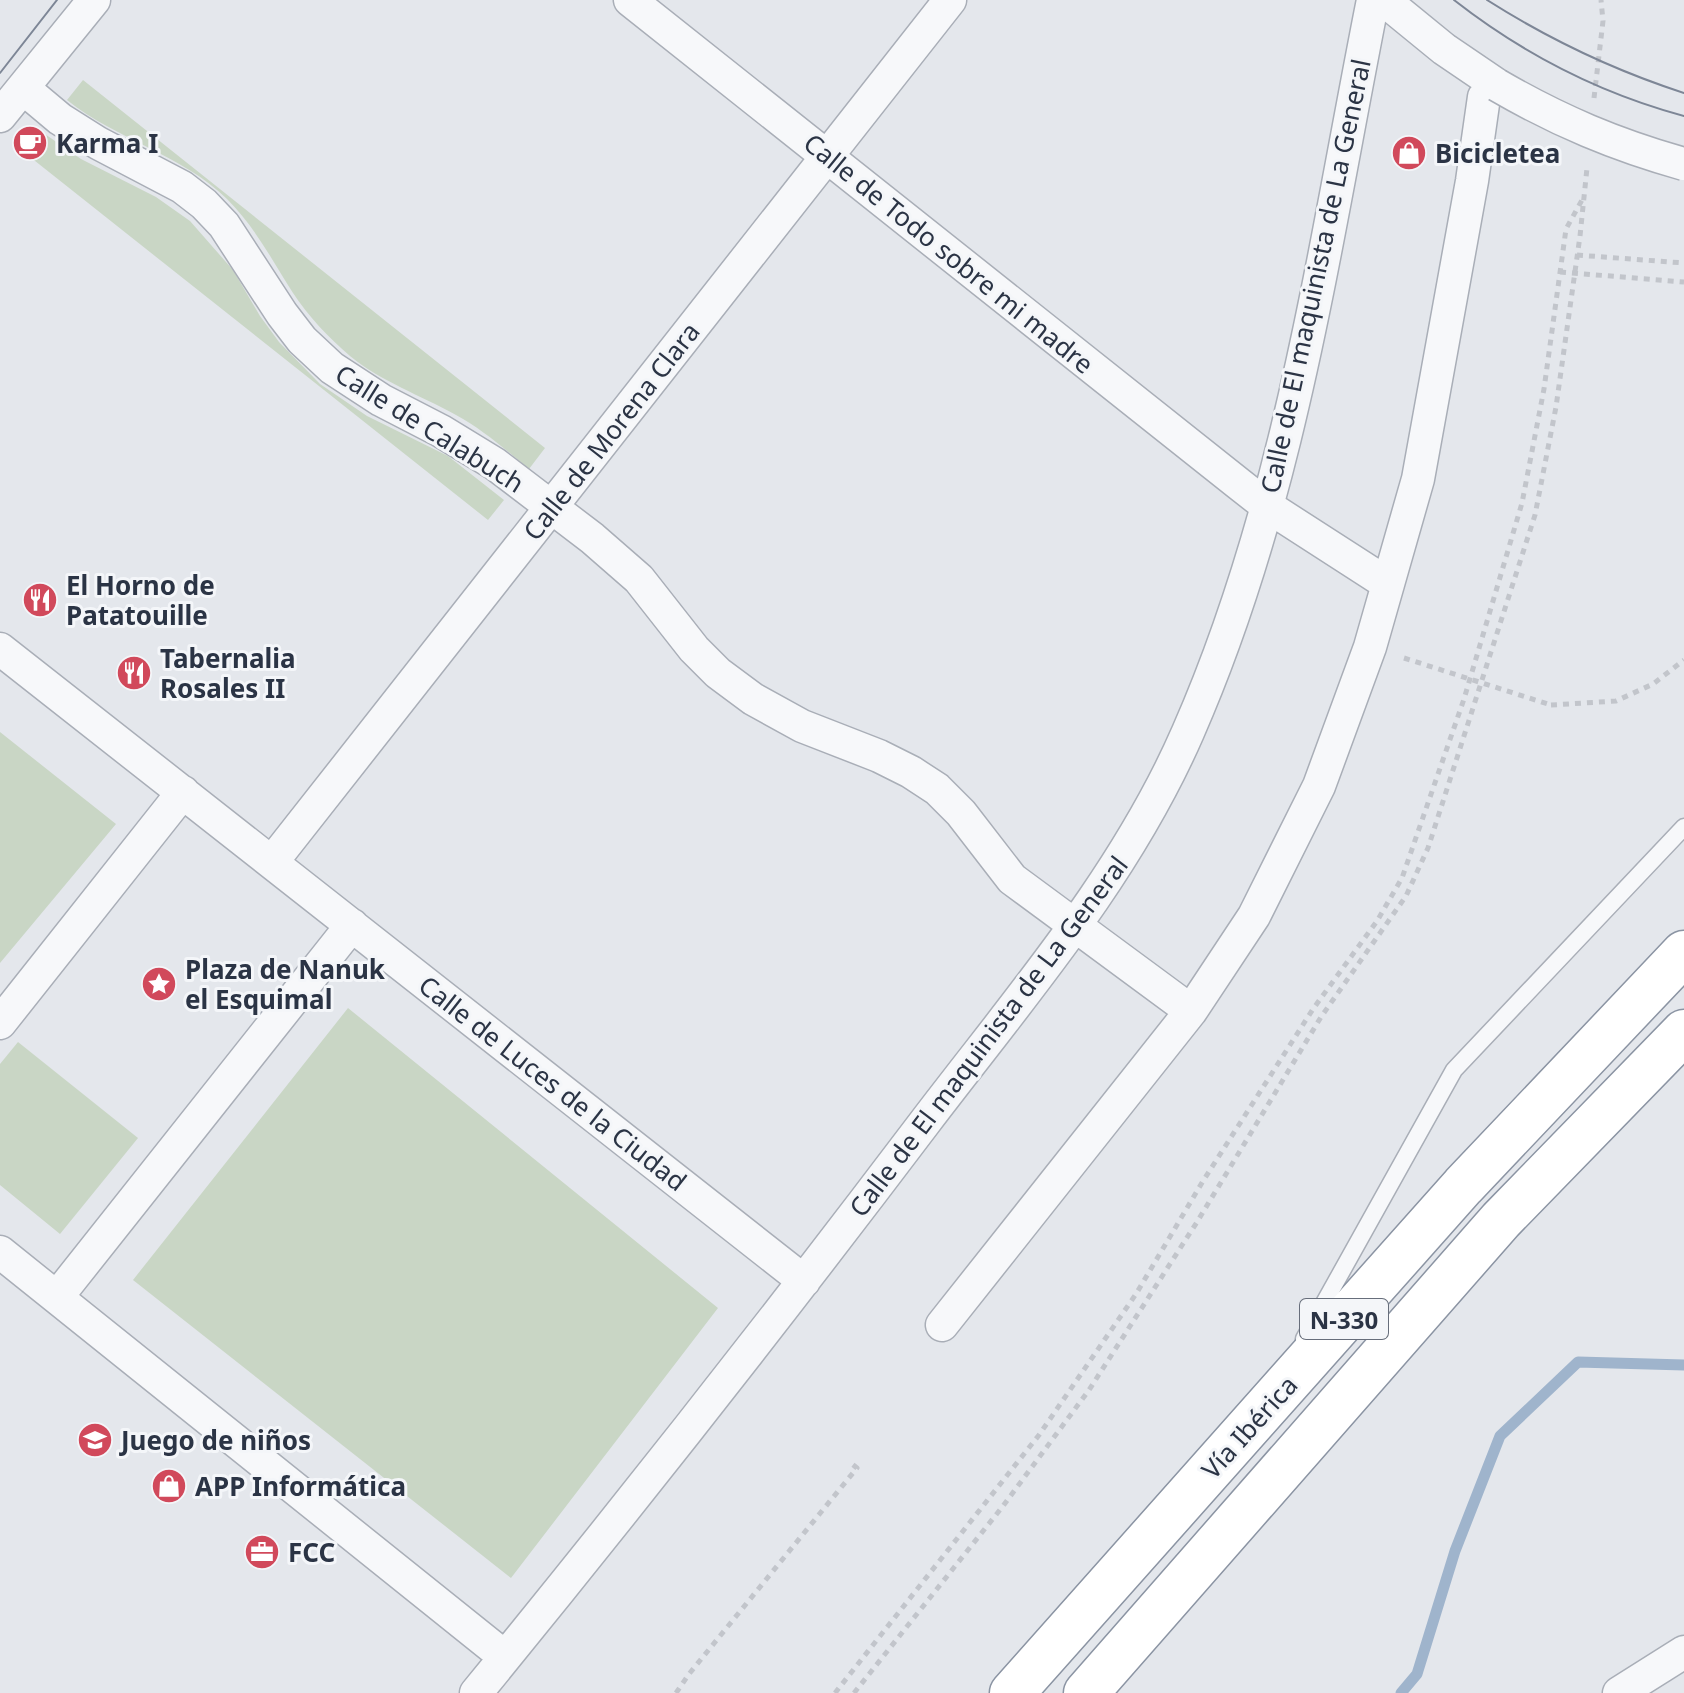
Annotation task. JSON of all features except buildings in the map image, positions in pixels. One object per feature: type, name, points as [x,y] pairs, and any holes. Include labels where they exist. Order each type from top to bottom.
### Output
[{"type":"highway","name":"Vía Ibérica","points":[[1012,1693],[1463,1186],[1684,953]]},
{"type":"highway","name":"Vía Ibérica","points":[[1086,1693],[1501,1220],[1684,1032]]},
{"type":"street","points":[[0,116],[94,0]]},
{"type":"street","name":"Calle de Todo sobre mi madre","points":[[630,0],[1267,506],[1388,584]]},
{"type":"street","name":"Calle de Morena Clara","points":[[272,862],[950,0]]},
{"type":"street","name":"Calle de El maquinista de La General","points":[[476,1693],[804,1281],[1074,927],[1126,852],[1188,733],[1215,664],[1267,506],[1288,426],[1373,0]]},
{"type":"street","points":[[1384,0],[1491,91],[1607,140],[1684,164]]},
{"type":"street","name":"Calle de Calabuch","points":[[23,88],[86,135],[182,187],[204,204],[224,225],[302,340],[332,368],[381,400],[495,464],[592,538],[639,579],[694,649],[718,673],[753,699],[802,726],[879,756],[937,789],[961,813],[1012,879],[1191,1011]]},
{"type":"street","points":[[942,1325],[1191,1011],[1254,916],[1319,786],[1370,647],[1418,479],[1491,91]]},
{"type":"street","name":"Calle de Luces de la Ciudad","points":[[0,649],[804,1281]]},
{"type":"street","points":[[0,1023],[183,792]]},
{"type":"street","points":[[57,1297],[352,925]]},
{"type":"street","points":[[0,1252],[505,1657]]},
{"type":"street","points":[[1619,1693],[1684,1652]]},
{"type":"lane","points":[[1270,1403],[1454,1070],[1684,827]]},
{"type":"path","points":[[1601,0],[1603,21]]},
{"type":"path","points":[[835,1693],[1039,1435],[1136,1294],[1203,1181],[1296,1036],[1377,921],[1402,878],[1464,699],[1522,503],[1544,389],[1566,229],[1584,198],[1556,407],[1535,515],[1428,848],[1406,896],[1321,1017],[1197,1222],[1089,1390],[1003,1506],[854,1693]]},
{"type":"path","points":[[1577,255],[1684,263]]},
{"type":"path","points":[[1560,272],[1684,282]]},
{"type":"path","points":[[1404,658],[1551,705],[1616,701],[1653,684],[1684,660]]},
{"type":"path","points":[[676,1693],[857,1468],[852,1464]]},
{"type":"green space","points":[[83,80],[545,448],[529,469],[466,421],[388,381],[350,356],[305,310],[255,232],[227,199],[190,170],[107,126],[67,100]]},
{"type":"green space","points":[[42,132],[81,159],[156,197],[190,221],[233,270],[279,342],[320,384],[367,416],[448,456],[504,500],[488,520],[25,153]]},
{"type":"green space","points":[[0,732],[116,824],[0,963]]},
{"type":"green space","points":[[348,1008],[718,1308],[511,1578],[133,1280]]},
{"type":"green space","points":[[18,1042],[138,1138],[60,1234],[0,1185],[0,1064]]},
{"type":"waterway","points":[[1401,1693],[1417,1674],[1455,1551],[1500,1436],[1578,1362],[1684,1365]]},
{"type":"tram line","points":[[0,73],[57,0]]},
{"type":"tram line","points":[[1454,0],[1507,38],[1563,70],[1622,96],[1684,116]]},
{"type":"tram line","points":[[1487,0],[1582,53],[1684,93]]},
{"type":"place","name":"Karma I","points":[[30,143]]},
{"type":"place","name":"Bicicletea","points":[[1409,153]]},
{"type":"place","name":"El Horno de Patatouille","points":[[40,600]]},
{"type":"place","name":"Tabernalia Rosales II","points":[[134,673]]},
{"type":"place","name":"Plaza de Nanuk el Esquimal","points":[[159,984]]},
{"type":"place","name":"Juego de niños","points":[[95,1440]]},
{"type":"place","name":"APP Informática","points":[[169,1486]]},
{"type":"place","name":"FCC","points":[[262,1552]]}]
